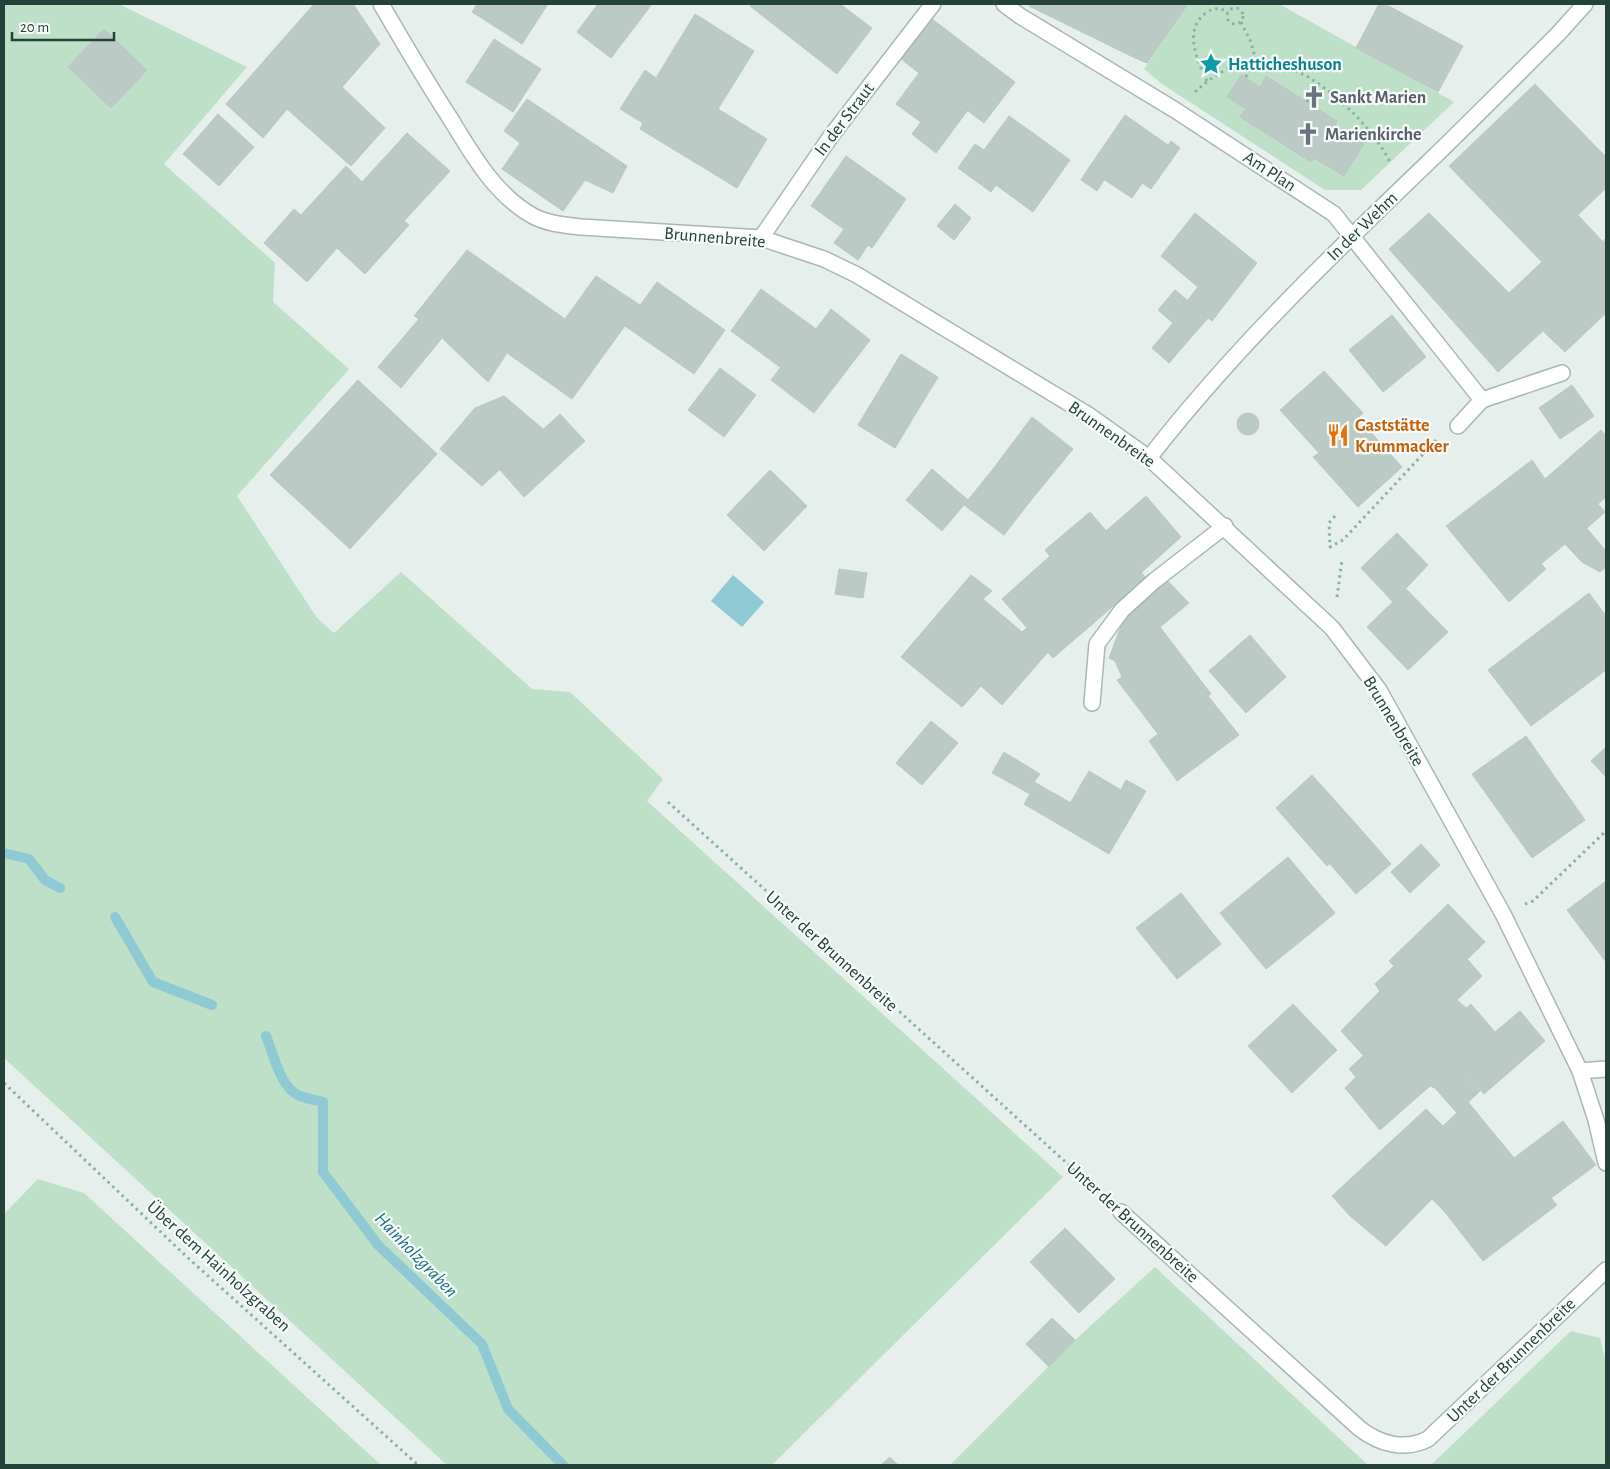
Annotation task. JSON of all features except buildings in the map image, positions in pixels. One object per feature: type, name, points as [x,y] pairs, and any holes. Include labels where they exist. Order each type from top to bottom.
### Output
[{"type":"street","name":"Brunnenbreite","points":[[381,4],[473,155],[491,180],[513,202],[534,216],[554,223],[581,227],[761,238],[824,259],[857,275],[1090,416],[1150,458],[1225,526],[1332,628],[1379,690],[1503,914],[1580,1071],[1596,1120],[1606,1163]]},
{"type":"street","name":"In der Straut","points":[[761,238],[831,136],[933,4]]},
{"type":"street","name":"Am Plan","points":[[1004,4],[1020,16],[1176,110],[1334,214],[1352,234],[1482,400]]},
{"type":"street","name":"In der Wehm","points":[[1150,458],[1188,408],[1234,355],[1352,234],[1558,34],[1585,4]]},
{"type":"street","points":[[1458,426],[1482,400],[1562,373]]},
{"type":"street","points":[[1092,703],[1097,644],[1122,610],[1154,581],[1225,526]]},
{"type":"street","points":[[1580,1071],[1606,1069]]},
{"type":"street","name":"Unter der Brunnenbreite","points":[[1122,1212],[1359,1428],[1375,1439],[1395,1445],[1415,1444],[1428,1439],[1606,1270]]},
{"type":"path","points":[[1228,12],[1235,7],[1240,9],[1244,17],[1242,22],[1251,42],[1256,61],[1246,78]]},
{"type":"path","points":[[1207,81],[1196,53],[1193,35],[1196,24],[1204,13],[1212,9],[1219,8],[1228,12]]},
{"type":"path","points":[[1228,12],[1229,21],[1238,24],[1242,22]]},
{"type":"path","points":[[1176,110],[1207,81],[1236,66],[1256,61],[1298,72],[1342,102],[1369,128],[1389,159],[1402,186]]},
{"type":"path","points":[[1307,102],[1318,85]]},
{"type":"path","points":[[1335,516],[1329,523],[1330,547],[1343,540],[1436,439],[1458,426]]},
{"type":"path","points":[[1332,628],[1342,560]]},
{"type":"path","name":"Unter der Brunnenbreite","points":[[668,802],[1122,1212]]},
{"type":"path","points":[[1534,901],[1606,831]]},
{"type":"path","name":"Über dem Hainholzgraben","points":[[4,1083],[186,1257],[418,1465]]},
{"type":"green space","points":[[4,4],[119,4],[247,67],[164,164],[275,263],[273,302],[349,369],[237,496],[317,618],[334,633],[401,572],[532,689],[570,692],[663,779],[647,801],[1063,1177],[772,1465],[447,1465],[4,1058]]},
{"type":"green space","name":"Sankt Marien","points":[[1188,4],[1279,4],[1454,102],[1361,190],[1325,190],[1162,84],[1144,69]]},
{"type":"green space","points":[[38,1179],[84,1193],[381,1465],[4,1465],[4,1214]]},
{"type":"green space","points":[[1155,1267],[1368,1465],[950,1465],[1075,1340]]},
{"type":"green space","points":[[1571,1331],[1600,1338],[1606,1363],[1606,1465],[1431,1465]]},
{"type":"water","points":[[733,575],[764,602],[742,627],[711,601]]},
{"type":"waterway","name":"Hainholzgraben","points":[[4,853],[29,859],[45,880],[60,888]]},
{"type":"waterway","name":"Hainholzgraben","points":[[115,917],[153,982],[212,1005]]},
{"type":"waterway","name":"Hainholzgraben","points":[[266,1036],[278,1070],[287,1086],[300,1096],[323,1102],[323,1172],[378,1245],[482,1344],[508,1409],[563,1465]]},
{"type":"place","name":"Hatticheshuson","points":[[1211,64]]},
{"type":"place","name":"Sankt Marien","points":[[1314,97]]},
{"type":"place","name":"Marienkirche","points":[[1308,134]]},
{"type":"place","name":"Gaststätte Krummacker","points":[[1338,435]]}]
